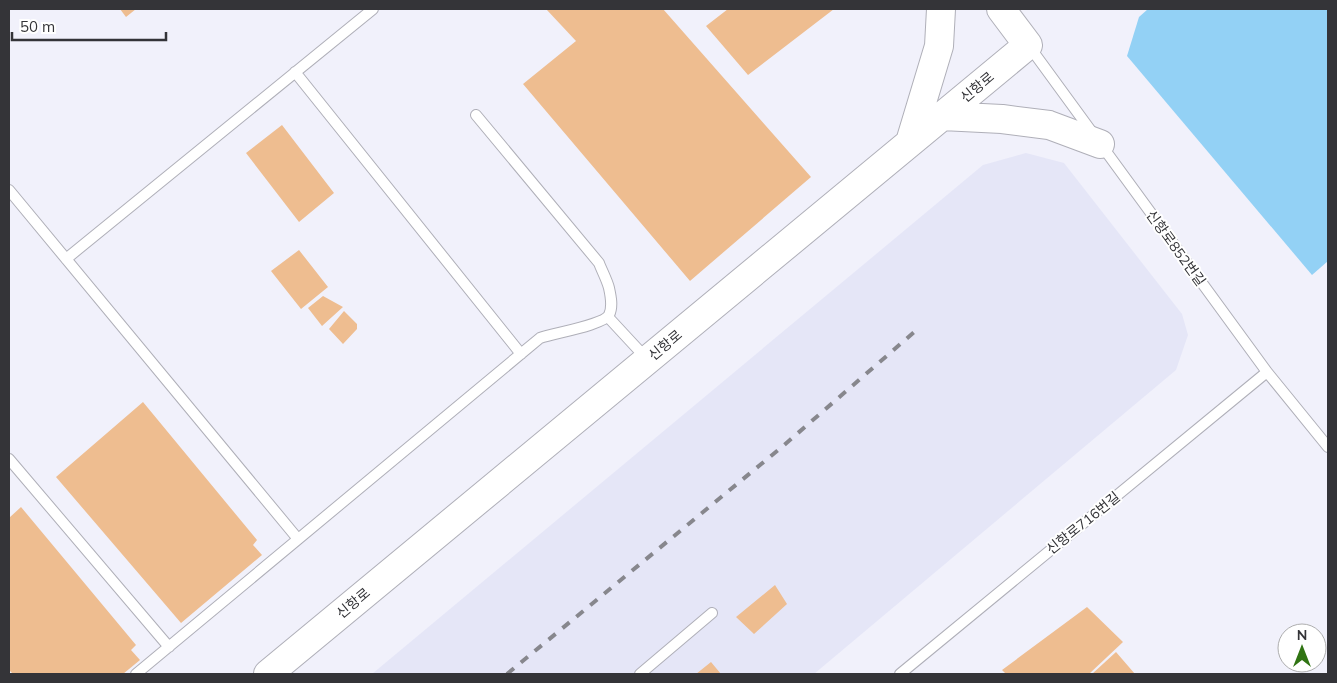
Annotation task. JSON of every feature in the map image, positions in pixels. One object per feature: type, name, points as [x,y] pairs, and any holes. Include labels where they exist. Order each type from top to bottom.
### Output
[{"type":"street","points":[[910,142],[939,46],[940,9]]},
{"type":"street","points":[[1001,9],[1028,45]]},
{"type":"street","name":"신항로","points":[[268,674],[1028,45]]},
{"type":"street","points":[[942,116],[1002,119],[1049,125],[1100,144]]},
{"type":"lane","points":[[66,258],[373,9]]},
{"type":"lane","name":"신항로852번길","points":[[1028,45],[1267,372],[1328,447]]},
{"type":"lane","points":[[295,72],[521,354]]},
{"type":"lane","points":[[136,674],[540,338],[553,333],[598,324],[608,317],[611,306],[609,287],[599,263],[476,115]]},
{"type":"lane","points":[[9,190],[298,539]]},
{"type":"lane","points":[[608,317],[648,360]]},
{"type":"lane","name":"신항로716번길","points":[[900,674],[1267,372]]},
{"type":"lane","points":[[9,459],[169,647]]},
{"type":"lane","points":[[640,674],[712,614]]},
{"type":"shaded area","points":[[1026,153],[1064,163],[1182,314],[1188,335],[1176,370],[814,674],[372,674],[983,165]]},
{"type":"water","points":[[1148,9],[1328,9],[1328,261],[1312,275],[1127,56],[1139,17]]},
{"type":"building","points":[[120,9],[136,9],[126,17]]},
{"type":"building","points":[[546,9],[663,9],[811,177],[690,281],[523,84],[576,41]]},
{"type":"building","points":[[728,9],[834,9],[748,75],[706,26]]},
{"type":"building","points":[[282,125],[334,193],[299,222],[246,153]]},
{"type":"building","points":[[299,250],[328,287],[301,309],[271,271]]},
{"type":"building","points":[[323,296],[343,307],[322,326],[308,308]]},
{"type":"building","points":[[344,311],[357,324],[357,329],[343,344],[329,329]]},
{"type":"building","points":[[143,402],[257,540],[253,545],[262,555],[181,623],[56,477]]},
{"type":"building","points":[[21,507],[136,645],[131,650],[140,660],[123,674],[13,674],[9,670],[9,518]]},
{"type":"building","points":[[775,585],[787,604],[754,634],[736,617]]},
{"type":"building","points":[[1087,607],[1123,642],[1089,674],[1006,674],[1002,670]]},
{"type":"building","points":[[1116,652],[1135,674],[1092,674]]},
{"type":"building","points":[[711,662],[721,674],[696,674]]},
{"type":"railway","points":[[507,674],[783,446],[920,327]]}]
